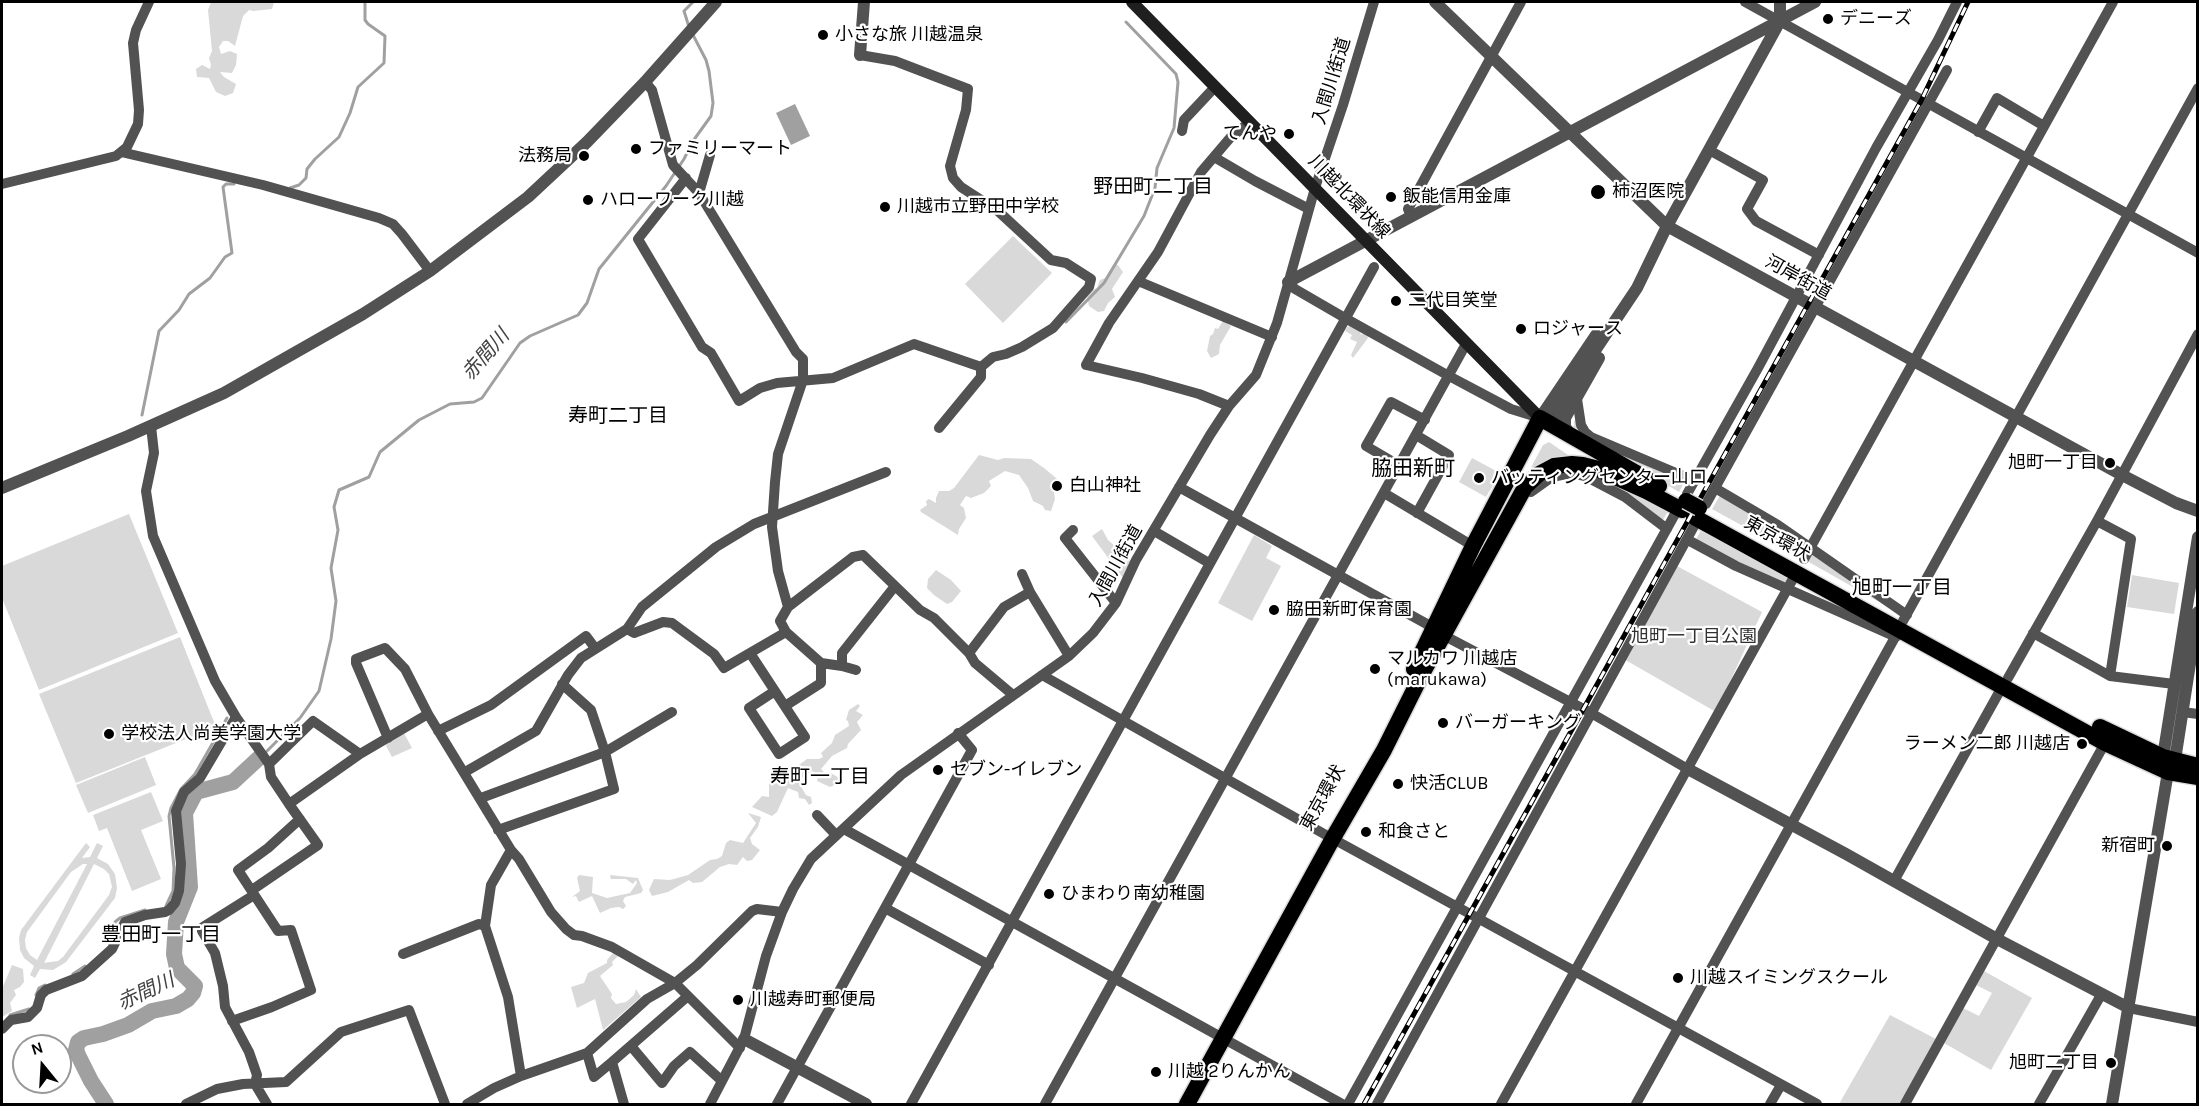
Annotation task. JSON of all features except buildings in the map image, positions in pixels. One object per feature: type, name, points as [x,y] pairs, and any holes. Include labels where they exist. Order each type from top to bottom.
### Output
[{"type":"highway","name":"東京環状","points":[[1545,424],[1571,436],[1690,509],[1901,626],[2005,682],[2198,777]]},
{"type":"highway","name":"東京環状","points":[[1422,674],[1473,546],[1545,424]]},
{"type":"highway","name":"東京環状","points":[[1329,836],[1384,750],[1464,582],[1545,424]]},
{"type":"highway","points":[[1545,424],[1557,439],[1646,491]]},
{"type":"highway","name":"東京環状","points":[[1187,1104],[1219,1036],[1329,836],[1406,685],[1525,487],[1539,474],[1554,466],[1572,464],[1594,468],[1690,509]]},
{"type":"highway","name":"東京環状","points":[[2005,682],[2105,743],[2169,763],[2198,765]]},
{"type":"highway","name":"東京環状","points":[[1175,1104],[1219,1036]]},
{"type":"main road","name":"川越北環状線","points":[[1131,2],[1545,424]]},
{"type":"street","points":[[2,184],[101,160],[121,152],[134,136],[139,110],[133,43],[136,30],[149,2]]},
{"type":"street","points":[[2,488],[224,393],[363,314],[430,271],[528,197],[587,142],[645,82],[716,2]]},
{"type":"street","points":[[864,2],[860,55],[895,61],[968,89],[966,110],[950,166],[953,178],[961,187],[999,211],[1051,260],[1066,263],[1091,279],[1089,287],[1053,328],[1022,347],[993,357],[981,367]]},
{"type":"street","name":"入間川街道","points":[[710,1104],[742,1043],[766,956],[782,912],[792,889],[811,859],[901,775],[1069,656],[1093,633],[1116,603],[1136,560],[1229,406],[1256,375],[1272,337],[1315,188],[1374,2]]},
{"type":"street","name":"河岸街道","points":[[1435,2],[1667,226],[2122,475],[2176,503],[2198,511]]},
{"type":"street","points":[[1411,217],[1408,209],[1521,2]]},
{"type":"street","points":[[1745,2],[2198,253]]},
{"type":"street","points":[[1571,436],[1564,423],[1637,288],[1667,226],[1780,21],[1780,2]]},
{"type":"street","points":[[1545,424],[1449,376],[1295,289],[1288,282],[1815,2]]},
{"type":"street","points":[[1377,1104],[1688,540],[1695,481],[1957,2]]},
{"type":"street","points":[[1804,559],[2113,2]]},
{"type":"street","points":[[1348,1104],[1667,529],[1714,488],[1947,70]]},
{"type":"street","points":[[645,82],[652,90],[679,172],[699,193],[796,352],[803,358],[803,380],[778,454],[772,528],[778,571],[788,607]]},
{"type":"street","points":[[1182,131],[1184,120],[1215,87]]},
{"type":"street","points":[[1636,1104],[2198,88]]},
{"type":"street","points":[[1978,132],[1997,98],[2044,126]]},
{"type":"street","points":[[1229,406],[1199,394],[1142,378],[1086,366],[1098,340],[1158,252],[1202,172],[1230,138],[1250,122]]},
{"type":"street","points":[[1709,150],[1763,180],[1747,209],[1756,221],[1819,255]]},
{"type":"street","points":[[121,152],[263,184],[379,218],[393,224],[430,271]]},
{"type":"street","points":[[699,193],[710,155]]},
{"type":"street","points":[[1214,157],[1309,209]]},
{"type":"street","points":[[679,172],[638,239],[702,347],[711,353],[739,401],[760,388],[777,383],[834,378],[914,344],[981,367]]},
{"type":"street","points":[[911,1104],[990,965],[1209,563],[1374,267]]},
{"type":"street","points":[[1545,424],[1578,361],[1643,272]]},
{"type":"street","points":[[1138,281],[1272,337]]},
{"type":"street","points":[[1545,424],[1637,288]]},
{"type":"street","points":[[1894,881],[2097,521],[2198,334]]},
{"type":"street","points":[[1045,1104],[1466,344]]},
{"type":"street","points":[[939,428],[981,377],[981,367]]},
{"type":"street","points":[[1577,399],[1581,424],[1591,437],[1695,481]]},
{"type":"street","points":[[1400,466],[1366,446],[1391,402],[1425,420]]},
{"type":"street","points":[[151,426],[154,453],[146,491],[153,536],[215,681],[236,717],[269,764],[271,777],[318,845],[203,927],[202,931],[215,953],[223,986],[225,1007],[255,1067],[257,1075],[255,1084],[267,1104]]},
{"type":"street","points":[[1416,435],[1449,454],[1418,513]]},
{"type":"street","points":[[465,772],[536,731],[562,684],[581,658],[627,628],[642,607],[697,561],[754,524],[886,472]]},
{"type":"street","points":[[1516,503],[1552,477],[1570,473],[1585,476],[1625,496],[1667,529]]},
{"type":"street","points":[[1179,487],[2101,995],[2129,1008],[2198,1022]]},
{"type":"street","points":[[1714,488],[1778,525],[1895,605],[1901,626]]},
{"type":"street","points":[[1384,493],[1473,546]]},
{"type":"street","points":[[2097,521],[2132,539],[2110,676]]},
{"type":"street","points":[[1073,530],[1065,538],[1116,603]]},
{"type":"street","points":[[1154,531],[1209,563]]},
{"type":"street","points":[[2169,763],[2174,684],[2198,537]]},
{"type":"street","points":[[1688,540],[1786,590],[1901,626]]},
{"type":"street","points":[[856,670],[820,663],[786,632],[780,621],[788,607],[853,557],[863,555],[920,610],[934,618],[969,653],[975,663],[1013,695]]},
{"type":"street","points":[[1022,574],[1030,592],[1069,656]]},
{"type":"street","points":[[1501,1104],[1794,577]]},
{"type":"street","points":[[842,666],[842,653],[895,586]]},
{"type":"street","points":[[969,653],[1004,607],[1030,592]]},
{"type":"street","points":[[2112,1104],[2169,763],[2182,712],[2198,612]]},
{"type":"street","points":[[627,628],[634,633],[663,622],[672,623],[714,654],[724,668],[786,632]]},
{"type":"street","points":[[2033,633],[2110,676],[2174,684]]},
{"type":"street","points":[[438,731],[491,705],[586,636],[595,648]]},
{"type":"street","points":[[388,738],[356,663],[356,660],[385,648],[405,669],[428,714],[481,798],[498,830],[519,859],[551,912],[566,929],[574,935],[612,947],[675,983],[742,1043],[798,1066],[866,1104]]},
{"type":"street","points":[[750,653],[785,706],[805,737],[779,754],[749,708],[775,691]]},
{"type":"street","points":[[785,706],[821,683],[820,663]]},
{"type":"street","points":[[1042,675],[1814,1104]]},
{"type":"street","points":[[498,830],[614,789],[591,710],[562,684]]},
{"type":"street","points":[[481,798],[605,752],[672,712]]},
{"type":"street","points":[[2182,712],[2198,714]]},
{"type":"street","points":[[289,804],[360,754],[428,714]]},
{"type":"street","points":[[2,1029],[11,1020],[28,1017],[37,1008],[41,995],[46,990],[82,976],[112,949],[125,922],[145,915],[165,912],[175,903],[179,891],[181,864],[176,811],[184,792],[200,778],[236,717]]},
{"type":"street","points":[[269,764],[313,721],[360,754]]},
{"type":"street","points":[[777,1104],[972,750],[958,733]]},
{"type":"street","points":[[1905,1104],[2105,743]]},
{"type":"street","points":[[817,815],[840,832],[909,865],[1342,1104]]},
{"type":"street","points":[[232,1021],[312,990],[291,930],[278,931],[238,870],[268,848],[300,819]]},
{"type":"street","points":[[511,850],[491,885],[485,926],[508,997],[521,1076]]},
{"type":"street","points":[[885,908],[990,965]]},
{"type":"street","points":[[474,1103],[494,1088],[521,1076],[587,1053],[626,1016],[647,999],[675,983],[725,940],[752,911],[757,909],[782,912]]},
{"type":"street","points":[[403,954],[479,924],[485,926]]},
{"type":"street","points":[[2039,1104],[2101,995]]},
{"type":"street","points":[[587,1053],[594,1077],[688,996]]},
{"type":"street","points":[[186,1104],[217,1089],[286,1082],[341,1032],[409,1010],[445,1104]]},
{"type":"street","points":[[631,1046],[662,1083],[674,1066],[690,1052],[722,1081]]},
{"type":"street","points":[[612,1062],[624,1104]]},
{"type":"street","points":[[1770,1104],[1781,1085]]},
{"type":"green space","points":[[211,2],[274,2],[272,9],[249,10],[243,16],[235,46],[228,41],[223,41],[219,47],[221,54],[230,51],[237,54],[236,65],[232,73],[220,72],[236,84],[233,93],[225,96],[216,92],[209,78],[197,77],[196,69],[202,65],[210,69],[211,65],[208,10]]},
{"type":"green space","points":[[1013,236],[1052,273],[1003,323],[965,284]]},
{"type":"green space","points":[[1113,265],[1118,265],[1123,272],[1112,289],[1115,297],[1104,311],[1098,312],[1089,306],[1087,296],[1097,288],[1100,280],[1105,278]]},
{"type":"green space","points":[[1223,321],[1231,326],[1220,345],[1219,354],[1211,358],[1207,351],[1210,336]]},
{"type":"green space","points":[[1351,326],[1360,331],[1361,335],[1363,333],[1367,335],[1368,338],[1353,358],[1351,355],[1357,342],[1350,339],[1352,335],[1345,331]]},
{"type":"green space","points":[[1576,420],[1580,432],[1686,479],[1679,492],[1574,430]]},
{"type":"green space","points":[[1549,442],[1571,457],[1527,475],[1543,445]]},
{"type":"green space","points":[[979,455],[998,460],[1004,458],[1031,459],[1044,468],[1062,483],[1054,493],[1055,499],[1051,511],[1045,510],[1043,506],[1033,501],[1019,475],[1005,471],[989,481],[991,486],[984,493],[971,498],[966,496],[960,505],[964,508],[966,518],[958,535],[921,512],[920,510],[927,505],[926,501],[929,499],[936,503],[939,491],[949,491],[954,488]]},
{"type":"green space","name":"バッティングセンター山口","points":[[1472,458],[1500,473],[1486,497],[1459,482]]},
{"type":"green space","points":[[1578,468],[1669,509],[1663,520]]},
{"type":"green space","points":[[1721,494],[1806,548],[1801,558],[1712,509]]},
{"type":"green space","points":[[129,514],[178,633],[39,690],[2,598],[2,566]]},
{"type":"green space","points":[[1703,527],[1791,576],[1786,585],[1695,541]]},
{"type":"green space","points":[[1102,529],[1108,540],[1132,561],[1123,578],[1092,536]]},
{"type":"green space","points":[[1254,535],[1272,546],[1266,558],[1281,566],[1252,621],[1218,603]]},
{"type":"green space","points":[[1812,552],[1890,608],[1807,561]]},
{"type":"green space","name":"旭町一丁目公園","points":[[1675,565],[1762,612],[1716,712],[1622,658]]},
{"type":"green space","points":[[936,570],[951,580],[961,591],[952,602],[947,604],[927,588],[928,579]]},
{"type":"green space","points":[[2132,575],[2179,583],[2174,614],[2127,607]]},
{"type":"green space","points":[[180,637],[216,727],[76,783],[39,694]]},
{"type":"green space","points":[[858,704],[860,706],[856,711],[863,715],[857,722],[861,730],[847,748],[832,756],[821,769],[841,779],[839,783],[830,787],[817,781],[818,777],[813,771],[797,780],[806,795],[811,797],[812,803],[809,805],[805,799],[799,798],[798,792],[788,788],[777,812],[772,816],[752,807],[762,796],[769,797],[771,778],[781,778],[807,759],[823,757],[821,753],[832,743],[835,735],[849,726],[846,720],[849,710]]},
{"type":"green space","points":[[404,733],[412,748],[392,757],[386,746],[387,742]]},
{"type":"green space","points":[[145,757],[156,785],[88,813],[76,785]]},
{"type":"green space","points":[[151,792],[163,821],[141,830],[161,879],[132,891],[107,828],[99,831],[93,815]]},
{"type":"green space","points":[[748,813],[761,817],[758,827],[750,838],[752,844],[760,850],[752,860],[747,861],[743,857],[737,865],[729,864],[720,867],[702,882],[693,883],[689,880],[668,892],[652,896],[649,890],[654,879],[670,880],[688,875],[710,860],[722,856],[726,843],[730,840],[743,843],[756,823]]},
{"type":"green space","points":[[86,843],[90,847],[82,858],[90,857],[97,843],[103,846],[97,858],[108,864],[115,874],[117,888],[115,898],[66,962],[53,970],[40,969],[35,978],[30,975],[34,966],[24,958],[20,950],[21,930]],"holes":[[[87,864],[37,960],[26,948],[27,932],[71,872]],[[94,864],[109,874],[112,887],[109,895],[63,957],[58,961],[44,963]]]},
{"type":"green space","points":[[579,875],[593,877],[592,893],[607,898],[630,893],[637,883],[636,880],[633,884],[626,879],[611,879],[610,875],[638,878],[643,890],[641,893],[625,897],[623,901],[626,906],[623,909],[611,908],[600,913],[592,896],[579,902],[576,896],[572,897],[580,891],[577,878]]},
{"type":"green space","points":[[613,953],[618,956],[612,962],[613,965],[600,976],[612,994],[611,998],[616,1004],[626,1002],[634,995],[636,989],[641,997],[603,1030],[595,999],[577,1008],[571,987],[584,983],[588,973],[607,963]]},
{"type":"green space","points":[[12,965],[23,969],[24,982],[14,990],[16,995],[10,1003],[12,1011],[2,1017],[2,989]]},
{"type":"green space","points":[[1984,971],[2032,998],[1991,1070],[1944,1043],[1963,1008],[1979,1016],[1992,993],[1976,985]]},
{"type":"green space","points":[[1890,1015],[1936,1039],[1900,1104],[1839,1104]]},
{"type":"shaded area","points":[[795,104],[810,136],[791,145],[776,113]]},
{"type":"waterway","points":[[290,188],[299,185],[306,178],[307,169],[315,159],[339,137],[358,87],[384,63],[385,36],[365,20],[365,2]]},
{"type":"waterway","name":"赤間川","points":[[689,27],[684,11],[693,2]]},
{"type":"waterway","points":[[1066,322],[1104,283],[1144,216],[1155,188],[1157,168],[1174,128],[1178,82],[1176,74],[1126,22]]},
{"type":"waterway","name":"赤間川","points":[[267,751],[300,718],[319,691],[331,639],[336,601],[331,568],[338,530],[334,507],[339,490],[369,477],[380,452],[419,420],[450,404],[474,402],[482,398],[520,343],[530,336],[578,315],[587,303],[599,269],[666,186],[711,116],[713,103],[709,71],[692,33]]},
{"type":"waterway","points":[[142,415],[159,331],[179,310],[189,294],[210,278],[225,257],[232,253],[223,187],[226,184],[234,184]]},
{"type":"waterway","points":[[166,906],[173,891],[174,868],[169,816],[171,808],[181,789],[195,774],[227,718]]},
{"type":"waterway","name":"赤間川","points":[[106,1104],[78,1055],[76,1050],[78,1042],[84,1038],[128,1025],[152,1011],[176,1006],[193,993],[195,986],[177,968],[174,954],[176,922],[190,887],[185,813],[196,792],[233,782],[260,757]]},
{"type":"waterway","points":[[114,936],[115,922],[120,918],[145,910]]},
{"type":"waterway","points":[[73,974],[85,966]]},
{"type":"waterway","points":[[36,995],[39,988],[45,985]]},
{"type":"waterway","points":[[10,1015],[29,1009]]},
{"type":"railway","points":[[1364,1104],[1921,101],[1968,2]]},
{"type":"place","name":"デニーズ","points":[[1828,19]]},
{"type":"place","name":"小さな旅 川越温泉","points":[[823,35]]},
{"type":"place","name":"てんや","points":[[1289,134]]},
{"type":"place","name":"ファミリーマート","points":[[636,149]]},
{"type":"place","name":"法務局","points":[[584,156]]},
{"type":"place","name":"柿沼医院","points":[[1598,192]]},
{"type":"place","name":"飯能信用金庫","points":[[1391,197]]},
{"type":"place","name":"ハローワーク川越","points":[[588,200]]},
{"type":"place","name":"川越市立野田中学校","points":[[885,207]]},
{"type":"place","name":"二代目笑堂","points":[[1396,301]]},
{"type":"place","name":"ロジャース","points":[[1521,329]]},
{"type":"place","name":"旭町一丁目","points":[[2110,463]]},
{"type":"place","name":"バッティングセンター山口","points":[[1479,478]]},
{"type":"place","name":"白山神社","points":[[1057,486]]},
{"type":"place","name":"脇田新町保育園","points":[[1274,610]]},
{"type":"place","name":"マルカワ 川越店 (marukawa)","points":[[1375,669]]},
{"type":"place","name":"バーガーキング","points":[[1443,723]]},
{"type":"place","name":"学校法人尚美学園大学","points":[[109,734]]},
{"type":"place","name":"ラーメン二郎 川越店","points":[[2082,744]]},
{"type":"place","name":"セブン-イレブン","points":[[938,770]]},
{"type":"place","name":"快活CLUB","points":[[1398,784]]},
{"type":"place","name":"和食さと","points":[[1366,832]]},
{"type":"place","name":"新宿町","points":[[2167,846]]},
{"type":"place","name":"ひまわり南幼稚園","points":[[1049,894]]},
{"type":"place","name":"川越スイミングスクール","points":[[1678,978]]},
{"type":"place","name":"川越寿町郵便局","points":[[738,1000]]},
{"type":"place","name":"旭町二丁目","points":[[2111,1063]]},
{"type":"place","name":"川越 2りんかん","points":[[1156,1072]]},
{"type":"district","name":"野田町二丁目","points":[[1153,187]]},
{"type":"district","name":"寿町二丁目","points":[[618,416]]},
{"type":"district","name":"脇田新町","points":[[1413,469]]},
{"type":"district","name":"旭町一丁目","points":[[1902,588]]},
{"type":"district","name":"寿町一丁目","points":[[820,777]]},
{"type":"district","name":"豊田町一丁目","points":[[161,935]]}]
